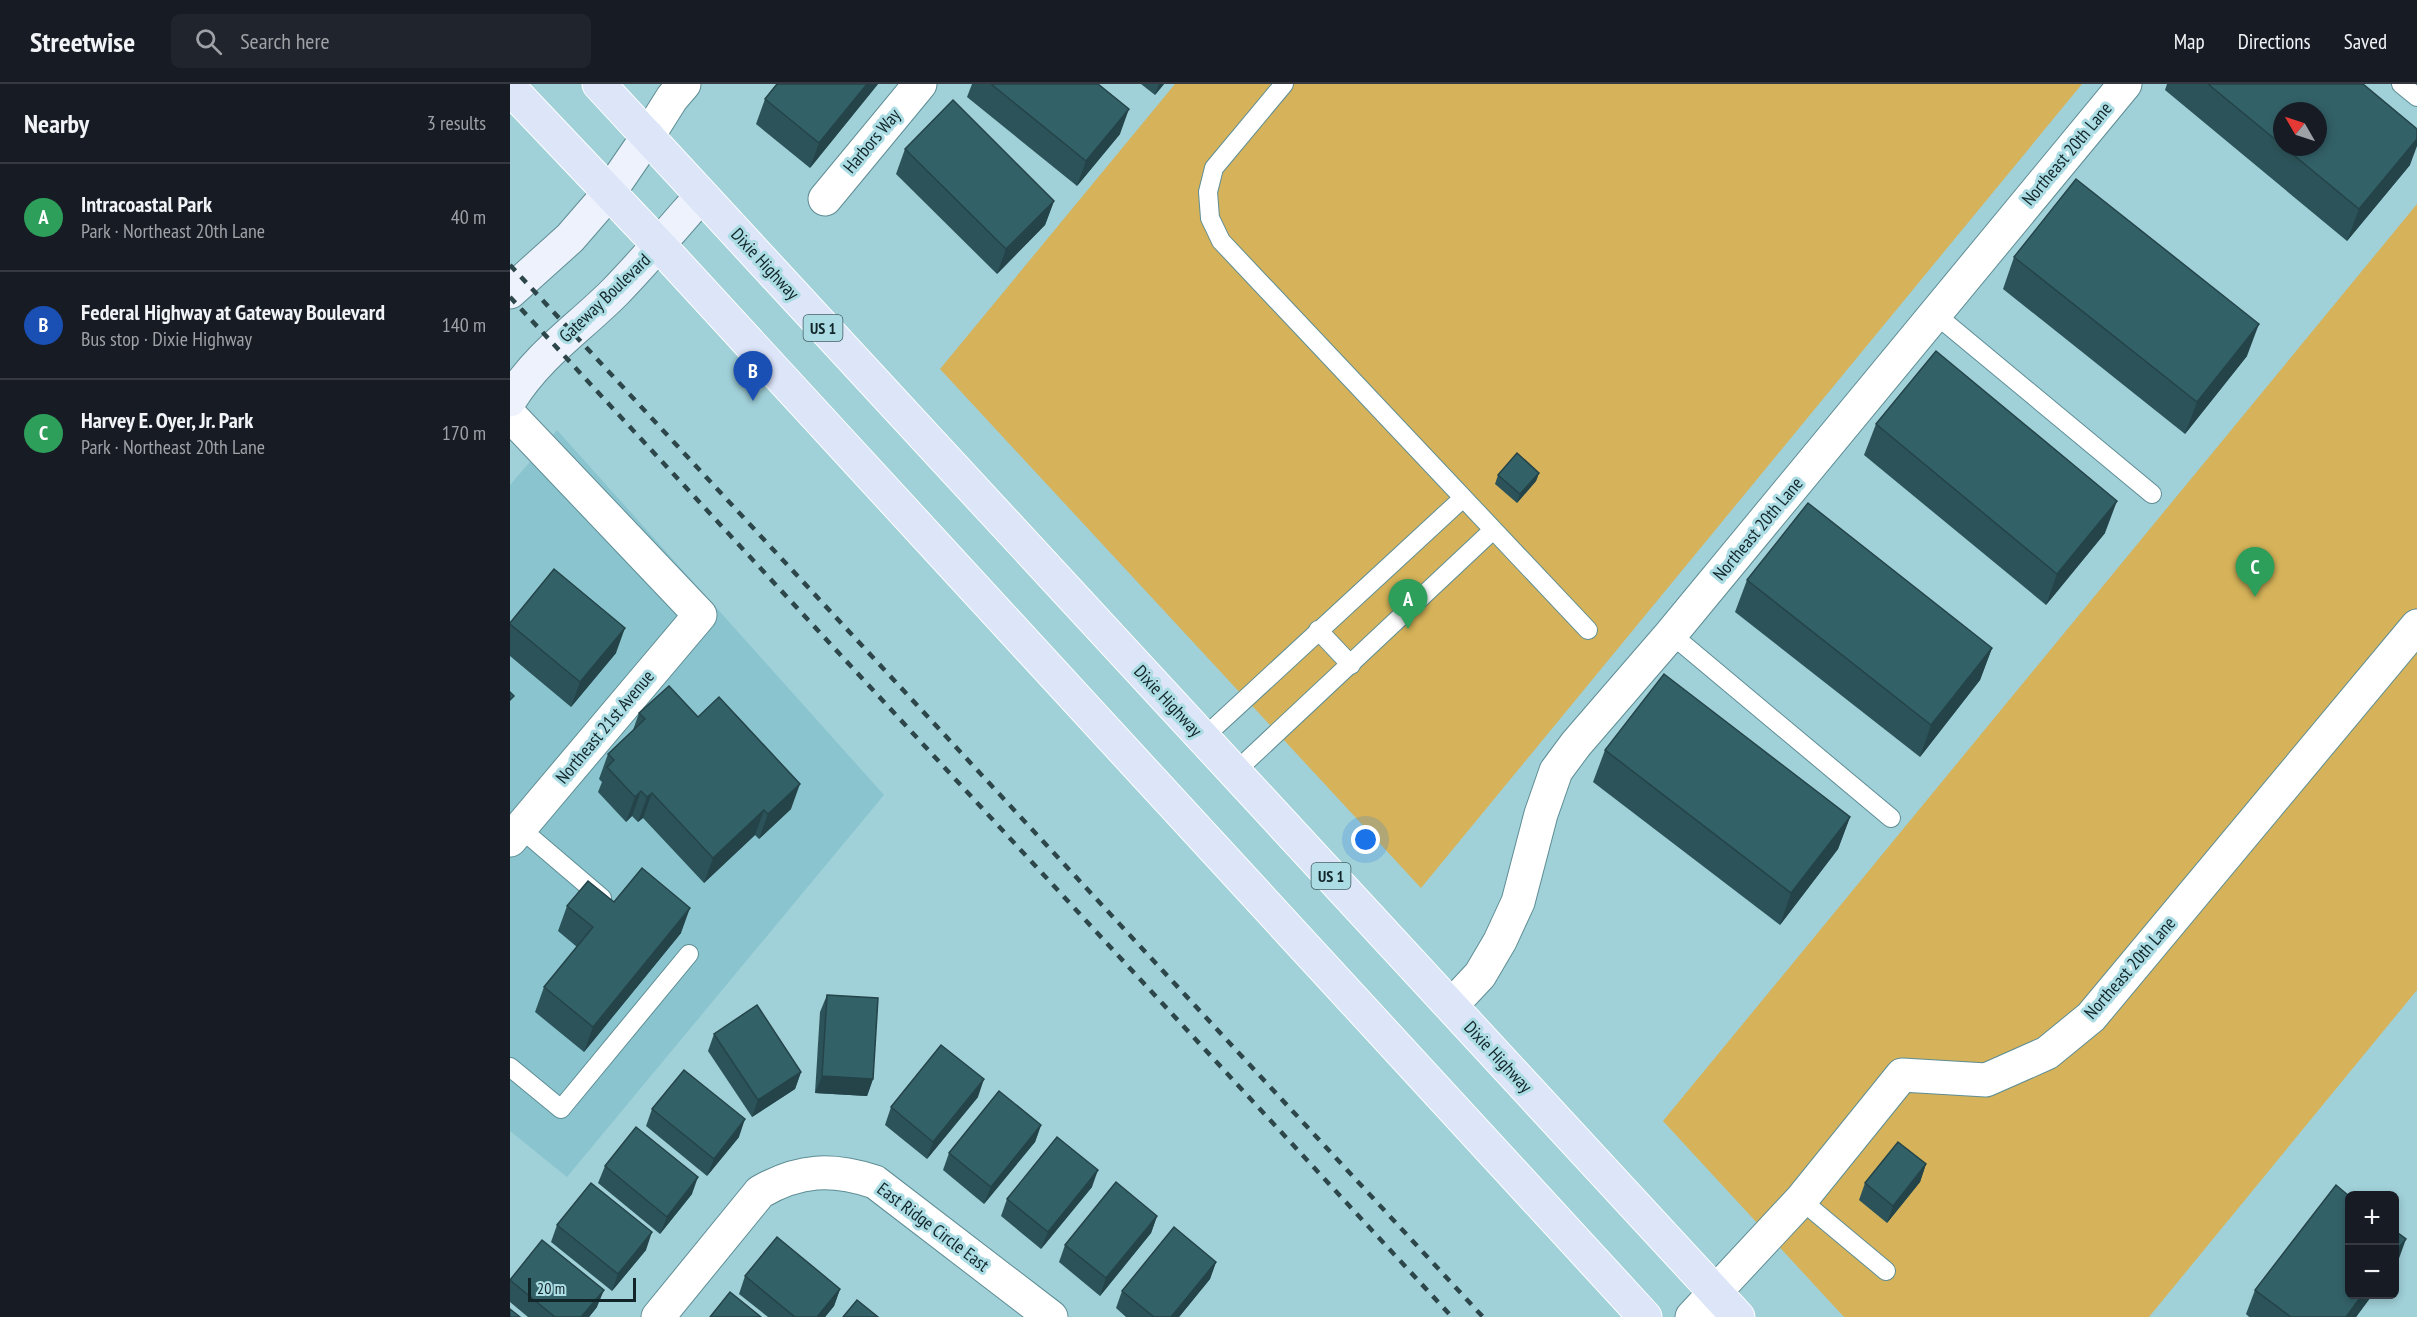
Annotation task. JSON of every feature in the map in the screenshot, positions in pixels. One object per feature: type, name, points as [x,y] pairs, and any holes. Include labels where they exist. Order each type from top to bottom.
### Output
[{"type":"main road","name":"Dixie Highway","points":[[599,84],[1738,1317]]},
{"type":"main road","points":[[510,88],[659,245],[1646,1317]]},
{"type":"main road","points":[[510,292],[570,238],[609,193],[648,136]]},
{"type":"main road","name":"Gateway Boulevard","points":[[510,400],[524,377],[537,363],[615,292],[701,196]]},
{"type":"street","points":[[648,136],[672,98],[684,84]]},
{"type":"street","name":"Harbors Way","points":[[825,199],[920,84]]},
{"type":"street","name":"Northeast 20th Lane","points":[[1451,1006],[1488,963],[1518,902],[1541,814],[1556,771],[1576,744],[1671,634],[2125,84]]},
{"type":"street","name":"Northeast 21st Avenue","points":[[510,415],[700,615],[515,834]]},
{"type":"street","name":"Northeast 20th Lane","points":[[1692,1317],[1801,1200],[1902,1076],[1986,1080],[2047,1053],[2091,1017],[2417,627]]},
{"type":"street","name":"East Ridge Circle East","points":[[657,1317],[760,1192],[780,1180],[831,1171],[853,1174],[875,1182],[1039,1313]]},
{"type":"lane","points":[[1284,84],[1214,168],[1208,192],[1210,218],[1221,241],[1588,630]]},
{"type":"lane","points":[[2401,84],[2417,97]]},
{"type":"lane","points":[[1935,314],[2152,494]]},
{"type":"lane","points":[[1203,738],[1463,498]]},
{"type":"lane","points":[[1235,772],[1493,530]]},
{"type":"lane","points":[[1318,630],[1351,665]]},
{"type":"lane","points":[[1671,634],[1891,818]]},
{"type":"lane","points":[[515,834],[602,898]]},
{"type":"lane","points":[[510,1067],[561,1109],[689,954]]},
{"type":"lane","points":[[1801,1200],[1886,1271]]},
{"type":"shaded area","points":[[1175,84],[2082,84],[1421,888],[940,369]]},
{"type":"shaded area","points":[[2417,204],[2417,990],[2149,1317],[1844,1317],[1663,1121]]},
{"type":"shaded area","points":[[557,430],[884,795],[567,1177],[510,1131],[510,485]]},
{"type":"building","points":[[777,84],[867,84],[819,143],[765,99]]},
{"type":"building","points":[[991,84],[1098,84],[1129,109],[1086,161]]},
{"type":"building","points":[[2208,84],[2363,84],[2417,129],[2417,139],[2359,209],[2295,156],[2327,156],[2327,102],[2273,102],[2273,138]]},
{"type":"building","points":[[953,100],[1054,201],[1006,249],[905,149]]},
{"type":"building","points":[[2076,179],[2259,324],[2197,402],[2014,257]]},
{"type":"building","points":[[1936,351],[2117,501],[2057,574],[1876,424]]},
{"type":"building","points":[[1517,453],[1539,473],[1520,494],[1498,475]]},
{"type":"building","points":[[1808,503],[1992,648],[1931,725],[1747,580]]},
{"type":"building","points":[[554,569],[625,628],[580,682],[510,624]]},
{"type":"building","points":[[1664,674],[1850,817],[1791,893],[1605,750]]},
{"type":"building","points":[[669,686],[698,717],[719,697],[800,784],[768,814],[764,810],[713,858],[652,793],[647,797],[641,791],[635,797],[607,767],[614,760],[608,754],[645,719],[639,713]]},
{"type":"building","points":[[642,868],[690,908],[593,1027],[544,987],[593,927],[567,906],[588,881],[614,902]]},
{"type":"building","points":[[827,995],[878,998],[873,1079],[822,1076]]},
{"type":"building","points":[[757,1005],[801,1072],[758,1100],[714,1034]]},
{"type":"building","points":[[941,1045],[984,1079],[933,1142],[891,1107]]},
{"type":"building","points":[[684,1070],[745,1119],[714,1159],[652,1109]]},
{"type":"building","points":[[999,1091],[1041,1125],[991,1187],[949,1153]]},
{"type":"building","points":[[636,1127],[698,1177],[667,1217],[605,1166]]},
{"type":"building","points":[[1057,1137],[1098,1170],[1048,1232],[1007,1199]]},
{"type":"building","points":[[1898,1142],[1926,1164],[1893,1206],[1865,1183]]},
{"type":"building","points":[[1116,1182],[1157,1216],[1106,1278],[1065,1245]]},
{"type":"building","points":[[591,1183],[652,1232],[618,1274],[557,1225]]},
{"type":"building","points":[[2336,1185],[2345,1193],[2345,1299],[2359,1299],[2346,1317],[2291,1317],[2255,1290]]},
{"type":"building","points":[[1174,1227],[1216,1262],[1171,1317],[1154,1317],[1122,1291]]},
{"type":"building","points":[[2399,1234],[2406,1239],[2399,1248]]},
{"type":"building","points":[[777,1237],[840,1289],[817,1317],[795,1317],[745,1276]]},
{"type":"building","points":[[542,1240],[604,1290],[581,1317],[555,1317],[510,1280]]},
{"type":"building","points":[[730,1292],[761,1317],[710,1317]]},
{"type":"building","points":[[857,1300],[878,1317],[843,1317]]},
{"type":"building","points":[[510,1309],[520,1317],[510,1317]]},
{"type":"railway","points":[[510,265],[1483,1317]]},
{"type":"railway","points":[[510,297],[1452,1317]]},
{"type":"place","name":"Federal Highway at Gateway Boulevard","points":[[753,401]]},
{"type":"place","name":"Harvey E. Oyer, Jr. Park","points":[[2255,597]]},
{"type":"place","name":"Intracoastal Park","points":[[1408,629]]}]
